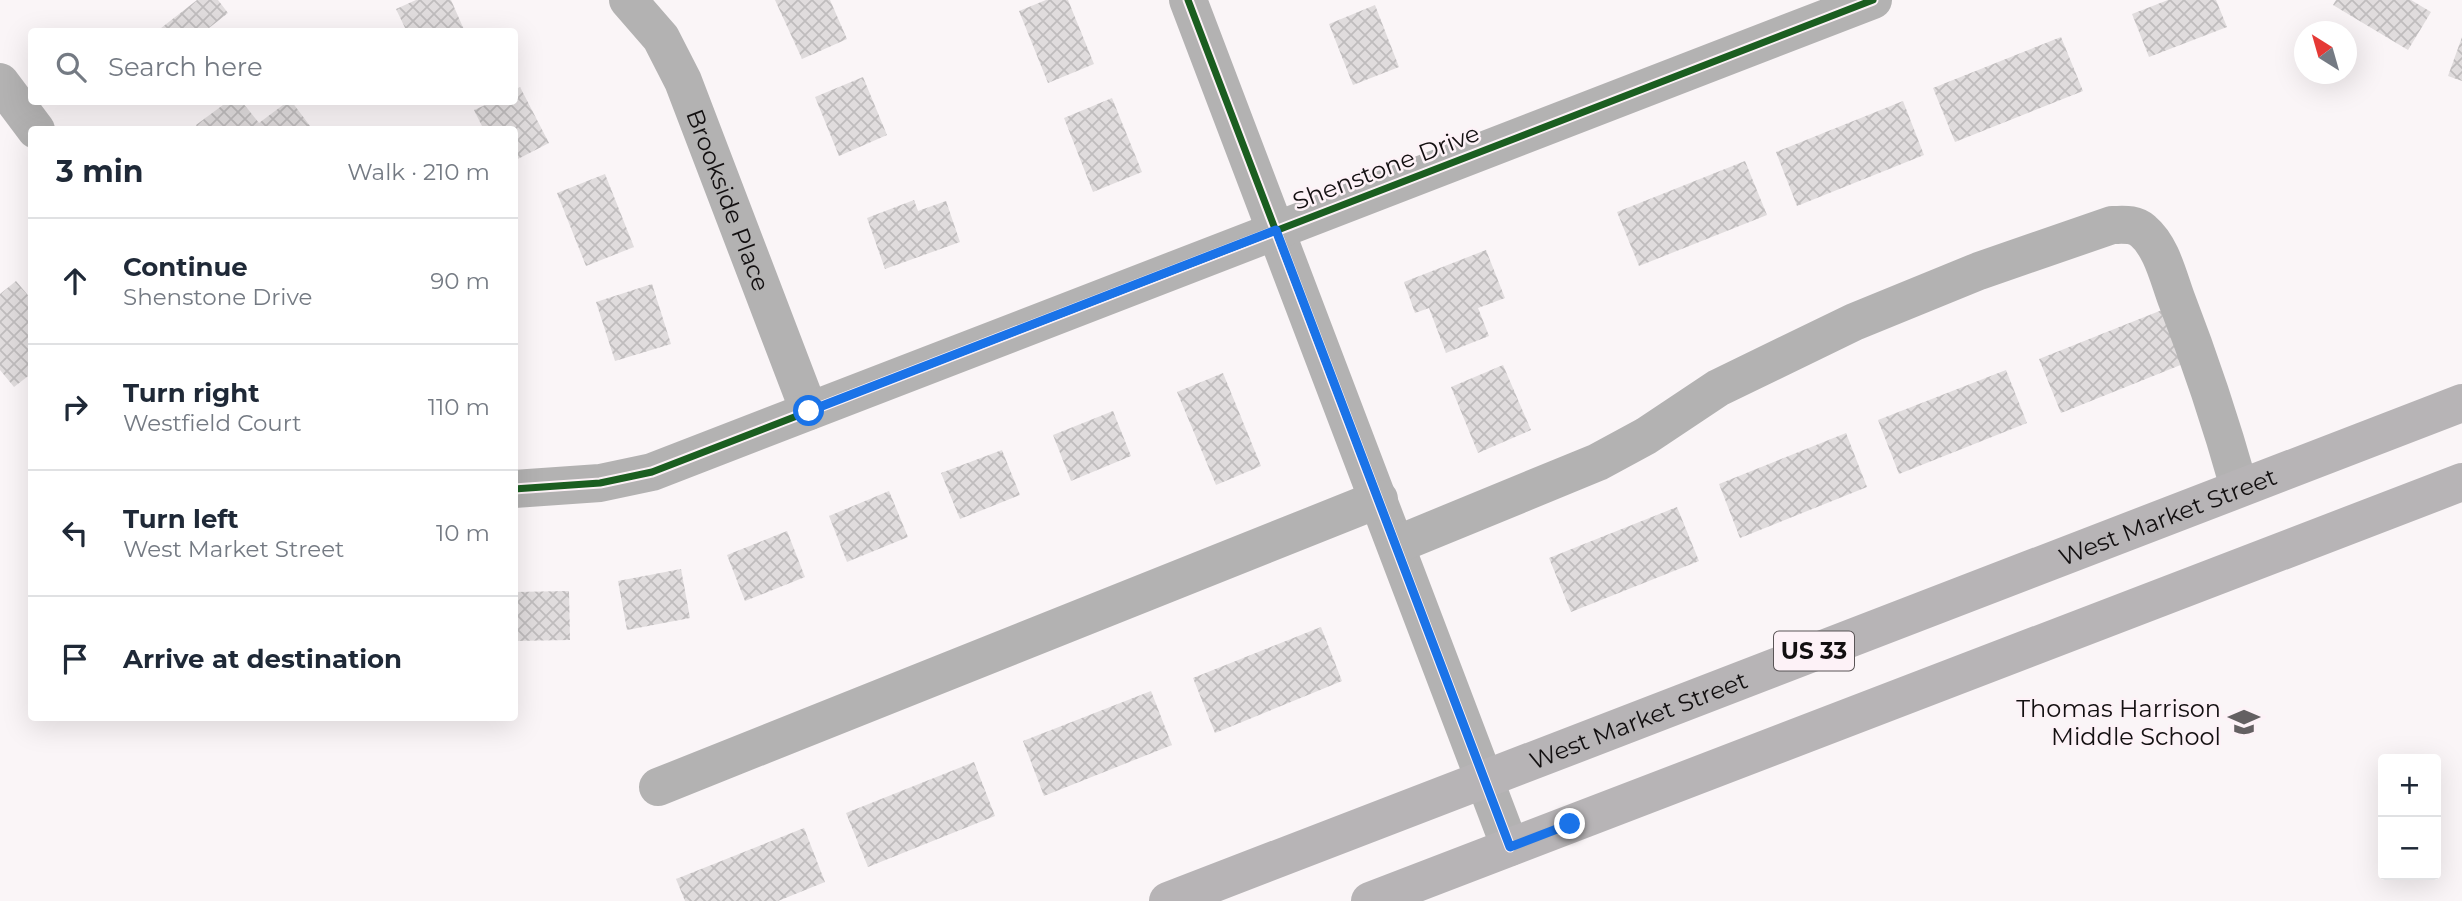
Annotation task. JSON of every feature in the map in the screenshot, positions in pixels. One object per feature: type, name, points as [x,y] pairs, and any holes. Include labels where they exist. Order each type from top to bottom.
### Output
[{"type":"main road","name":"West Market Street","points":[[1168,901],[2462,403]]},
{"type":"main road","points":[[1370,901],[2462,482]]},
{"type":"street","name":"Brookside Place","points":[[628,0],[661,38],[683,81],[809,411]]},
{"type":"street","points":[[1188,0],[1510,847]]},
{"type":"street","name":"Shenstone Drive","points":[[518,489],[600,483],[652,472],[1276,230],[1792,15],[1872,0]]},
{"type":"street","points":[[0,82],[33,126]]},
{"type":"street","points":[[1396,545],[1598,462],[1628,447],[1728,383],[1854,322],[1979,271],[2112,225],[2130,225],[2141,229],[2152,240],[2199,359],[2239,487]]},
{"type":"street","points":[[658,787],[1379,499]]},
{"type":"building","points":[[197,0],[218,0],[228,13],[209,28],[161,28]]},
{"type":"building","points":[[416,0],[451,0],[463,28],[405,28],[396,9]]},
{"type":"building","points":[[775,0],[830,0],[847,39],[802,59]]},
{"type":"building","points":[[1046,0],[1068,0],[1094,64],[1048,83],[1019,11]]},
{"type":"building","points":[[2168,0],[2216,0],[2227,27],[2149,57],[2132,14]]},
{"type":"building","points":[[2336,0],[2411,0],[2431,12],[2408,50],[2333,5]]},
{"type":"building","points":[[1375,5],[1399,67],[1353,85],[1329,24]]},
{"type":"building","points":[[2061,37],[2083,91],[1955,142],[1933,88]]},
{"type":"building","points":[[2462,37],[2462,81],[2448,76]]},
{"type":"building","points":[[863,77],[887,135],[839,156],[815,97]]},
{"type":"building","points":[[520,87],[549,143],[518,159],[518,126],[482,126],[474,110],[485,105],[518,105]]},
{"type":"building","points":[[1112,98],[1142,172],[1093,192],[1064,118]]},
{"type":"building","points":[[1903,101],[1924,155],[1797,206],[1776,152]]},
{"type":"building","points":[[223,105],[244,105],[259,123],[283,105],[294,105],[310,126],[197,126]]},
{"type":"building","points":[[1745,161],[1767,215],[1639,266],[1617,212]]},
{"type":"building","points":[[605,174],[634,247],[586,266],[557,193]]},
{"type":"building","points":[[914,200],[918,211],[946,201],[960,242],[885,269],[867,218]]},
{"type":"building","points":[[1486,250],[1505,298],[1478,308],[1489,336],[1446,353],[1429,308],[1415,313],[1404,282]]},
{"type":"building","points":[[16,281],[28,295],[28,376],[14,387],[0,370],[0,294]]},
{"type":"building","points":[[652,284],[671,344],[615,361],[596,302]]},
{"type":"building","points":[[2167,308],[2188,362],[2061,413],[2039,359]]},
{"type":"building","points":[[1503,365],[1531,430],[1478,453],[1451,387]]},
{"type":"building","points":[[2006,370],[2027,423],[1899,474],[1878,420]]},
{"type":"building","points":[[1223,373],[1261,466],[1216,485],[1177,392]]},
{"type":"building","points":[[1113,411],[1131,456],[1071,481],[1053,435]]},
{"type":"building","points":[[1846,433],[1867,487],[1740,538],[1719,484]]},
{"type":"building","points":[[1002,450],[1020,495],[960,519],[941,473]]},
{"type":"building","points":[[889,491],[908,537],[847,562],[829,516]]},
{"type":"building","points":[[1677,507],[1699,561],[1571,612],[1549,558]]},
{"type":"building","points":[[787,531],[805,577],[745,601],[727,555]]},
{"type":"building","points":[[681,569],[690,618],[627,630],[618,581]]},
{"type":"building","points":[[569,591],[570,640],[518,641],[518,592]]},
{"type":"building","points":[[1321,627],[1342,681],[1215,733],[1193,678]]},
{"type":"building","points":[[1151,691],[1172,745],[1044,796],[1023,741]]},
{"type":"building","points":[[974,762],[995,816],[868,867],[846,813]]},
{"type":"building","points":[[804,828],[825,882],[778,901],[685,901],[676,879]]},
{"type":"cycle path","points":[[1188,0],[1510,847]]},
{"type":"cycle path","points":[[518,489],[600,483],[652,472],[1873,0]]},
{"type":"place","name":"Thomas Harrison Middle School","points":[[2244,722]]},
{"type":"route","points":[[809,411],[1276,230],[1510,847],[1570,824]]}]
